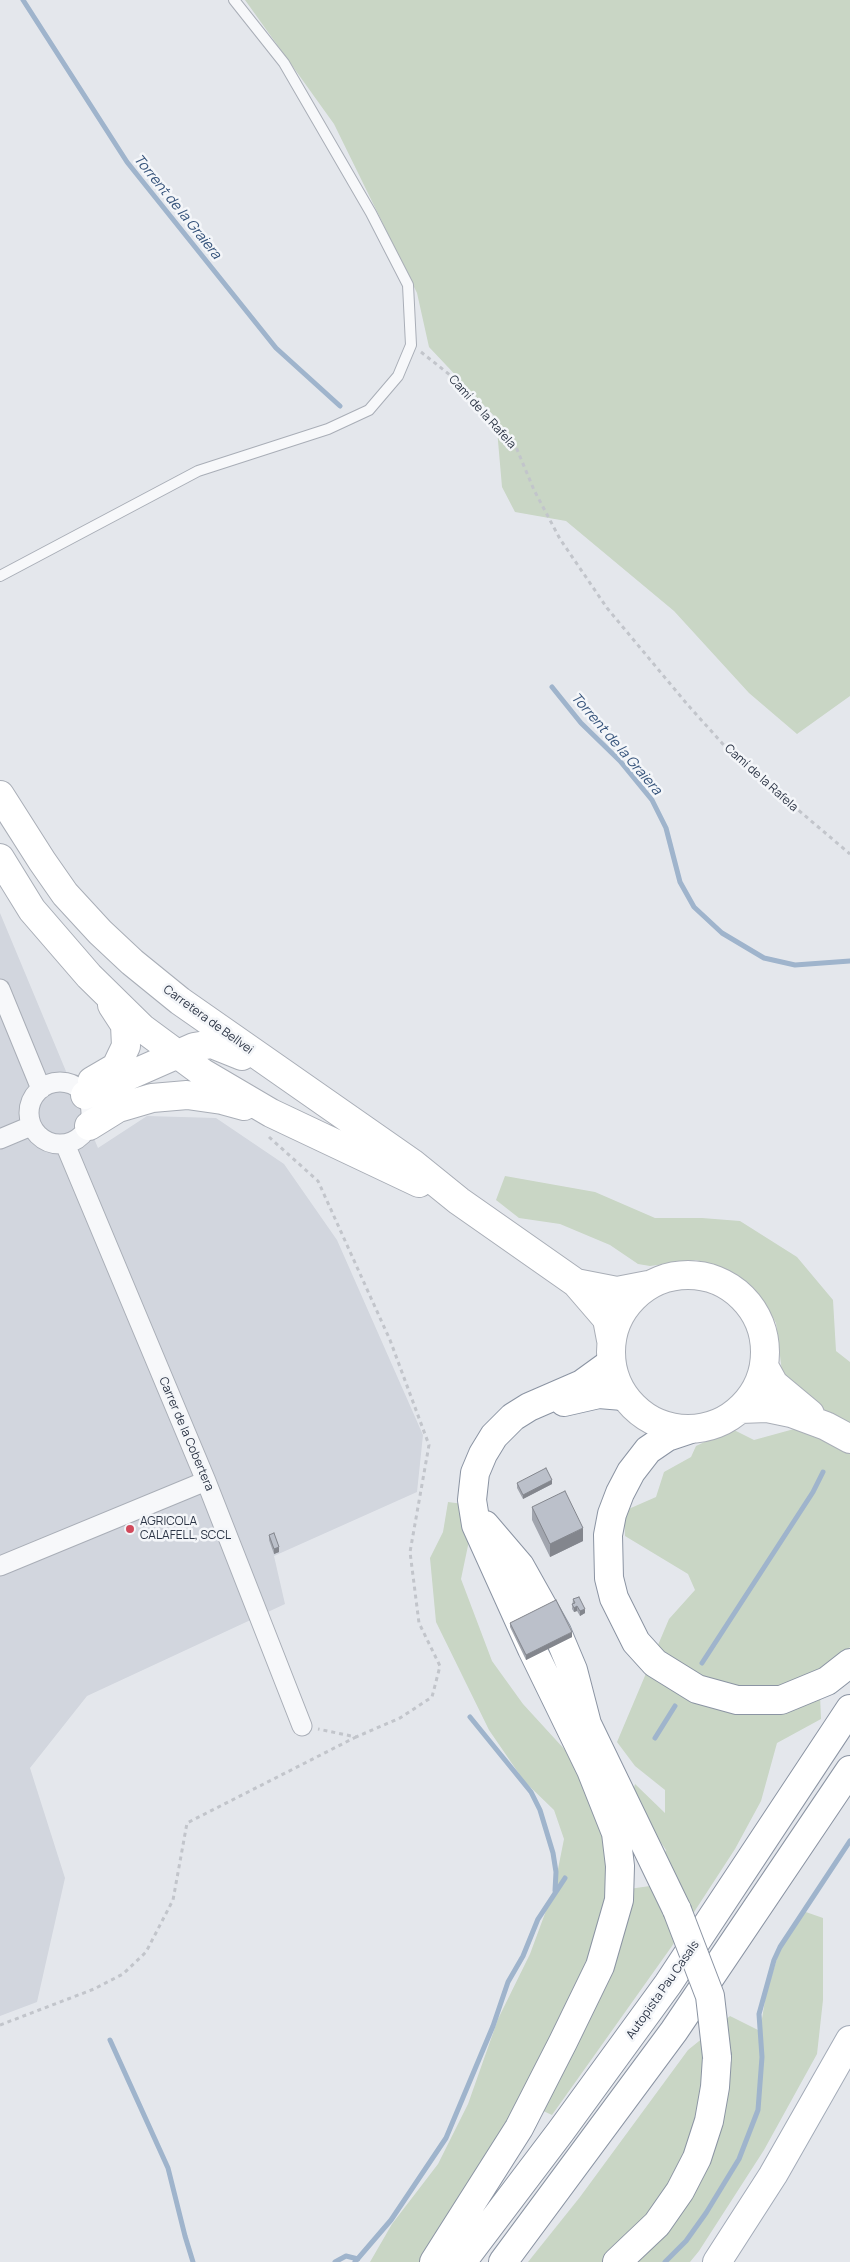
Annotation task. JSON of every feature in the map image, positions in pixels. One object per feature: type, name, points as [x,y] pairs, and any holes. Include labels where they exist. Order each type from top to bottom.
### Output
[{"type":"main road","name":"Carretera de Bellvei","points":[[0,795],[65,894],[100,932],[180,1001],[412,1163],[458,1201],[576,1283],[607,1319],[611,1352]]},
{"type":"main road","name":"Carretera de Bellvei","points":[[0,858],[32,910],[90,976],[142,1028],[204,1073],[268,1124],[458,1201]]},
{"type":"main road","points":[[81,1091],[116,1067],[126,1046],[125,1025],[90,976]]},
{"type":"main road","points":[[81,1091],[194,1047],[212,1044],[238,1052],[295,1093],[327,1104]]},
{"type":"main road","points":[[88,1126],[118,1108],[152,1098],[187,1095],[222,1100],[268,1124]]},
{"type":"main road","points":[[434,2262],[518,2128],[563,2042],[600,1966],[619,1900],[620,1866],[616,1833],[591,1770],[528,1640],[476,1526],[472,1500],[475,1473],[483,1454],[494,1436],[513,1417],[529,1407],[582,1384],[611,1352],[624,1307],[648,1285],[679,1275],[710,1277],[745,1299],[762,1328],[765,1348],[764,1366],[755,1390],[740,1409],[712,1426],[688,1430],[667,1437],[648,1450],[631,1472],[620,1493],[612,1514],[608,1535],[609,1578],[614,1598],[636,1642],[654,1663],[697,1689],[737,1700],[781,1700],[827,1681],[850,1663]]},
{"type":"main road","name":"Carretera de Bellvei","points":[[576,1283],[617,1291],[648,1285]]},
{"type":"main road","points":[[611,1352],[623,1396],[640,1414],[660,1425],[688,1430]]},
{"type":"main road","points":[[764,1366],[774,1384],[826,1426]]},
{"type":"main road","points":[[617,2262],[657,2224],[680,2191],[697,2158],[709,2121],[716,2087],[718,2057],[710,1996],[677,1910],[587,1724],[573,1670],[557,1632],[520,1566],[486,1528],[480,1500],[489,1462],[500,1442],[520,1423],[556,1405],[581,1397],[599,1394],[623,1396]]},
{"type":"main road","points":[[740,1409],[767,1408],[791,1413],[826,1426],[850,1439]]},
{"type":"main road","name":"Autopista Pau Casals","points":[[462,2262],[561,2131],[668,1984],[850,1709]]},
{"type":"main road","points":[[502,2262],[674,2031],[850,1770]]},
{"type":"main road","points":[[717,2262],[773,2175],[850,2040]]},
{"type":"street","points":[[0,989],[41,1089]]},
{"type":"street","points":[[55,1083],[81,1091],[90,1104],[91,1117],[88,1126],[75,1141],[65,1144],[54,1144],[44,1139],[31,1126],[30,1106],[33,1098],[41,1089],[55,1083]]},
{"type":"street","points":[[0,1139],[31,1126]]},
{"type":"street","name":"Carrer de la Cobertera","points":[[65,1144],[206,1481],[302,1726]]},
{"type":"street","points":[[0,1566],[206,1481]]},
{"type":"lane","points":[[0,576],[198,472],[342,423],[369,410],[398,376],[411,345],[408,285],[371,213],[284,63],[234,0]]},
{"type":"path","name":"Camí de la Rafela","points":[[411,345],[455,380],[516,448],[534,490],[560,539],[607,608],[687,704],[730,752],[850,854]]},
{"type":"path","points":[[0,2025],[94,1989],[123,1974],[146,1952],[173,1900],[187,1823],[356,1737],[400,1718],[432,1697],[440,1666],[419,1623],[410,1552],[429,1445],[390,1340],[318,1181],[268,1124]]},
{"type":"path","points":[[302,1726],[356,1737]]},
{"type":"shaded area","points":[[0,913],[98,1148],[147,1116],[216,1118],[284,1164],[337,1240],[423,1435],[417,1492],[274,1556],[285,1604],[87,1696],[30,1768],[65,1878],[37,2002],[0,2016]]},
{"type":"green space","points":[[245,0],[850,0],[850,696],[797,734],[749,693],[674,611],[566,521],[515,512],[502,487],[496,418],[429,347],[417,293],[334,124]]},
{"type":"green space","points":[[505,1176],[595,1192],[655,1218],[702,1218],[740,1221],[797,1257],[833,1300],[836,1351],[850,1362],[850,1647],[819,1671],[821,1719],[777,1743],[761,1801],[735,1849],[672,1946],[552,2115],[519,2100],[485,2160],[420,2262],[370,2262],[392,2224],[438,2164],[468,2104],[498,2019],[530,1954],[554,1889],[564,1839],[554,1810],[524,1781],[489,1730],[436,1622],[430,1558],[443,1532],[448,1502],[463,1504],[470,1536],[461,1579],[492,1661],[523,1704],[577,1763],[629,1889],[650,1886],[666,1850],[631,1799],[635,1784],[665,1813],[665,1790],[635,1766],[617,1742],[669,1619],[695,1590],[688,1574],[625,1536],[624,1511],[656,1497],[664,1472],[691,1457],[696,1446],[732,1429],[754,1440],[794,1429],[798,1393],[782,1372],[776,1323],[761,1298],[745,1282],[719,1267],[696,1260],[650,1266],[638,1264],[610,1245],[560,1224],[519,1218],[496,1200]]},
{"type":"green space","points":[[803,1911],[823,1918],[823,2000],[817,2054],[764,2150],[699,2251],[690,2262],[528,2262],[580,2197],[688,2050],[730,2016],[760,2031],[766,1994],[779,1952]]},
{"type":"building","points":[[546,1468],[552,1480],[523,1495],[517,1483]]},
{"type":"building","points":[[565,1491],[583,1528],[550,1544],[532,1507]]},
{"type":"building","points":[[274,1533],[279,1547],[274,1549],[269,1535]]},
{"type":"building","points":[[579,1597],[585,1609],[580,1611],[577,1606],[574,1608],[572,1604],[575,1603],[573,1599]]},
{"type":"building","points":[[556,1600],[572,1632],[526,1655],[510,1623]]},
{"type":"waterway","name":"Torrent de la Graiera","points":[[23,0],[127,162],[276,348],[340,406]]},
{"type":"waterway","name":"Torrent de la Graiera","points":[[552,687],[581,723],[620,761],[652,800],[666,828],[680,882],[694,907],[722,933],[764,958],[795,965],[850,961]]},
{"type":"waterway","points":[[702,1663],[813,1492],[823,1472]]},
{"type":"waterway","points":[[655,1738],[675,1706]]},
{"type":"waterway","points":[[470,1717],[531,1792],[540,1810],[553,1853],[556,1872],[555,1891]]},
{"type":"waterway","points":[[665,2262],[686,2241],[706,2213],[739,2159],[758,2110],[762,2057],[759,2014],[774,1960],[780,1947],[850,1841]]},
{"type":"waterway","points":[[355,2262],[391,2220],[446,2138],[493,2026],[508,1982],[523,1956],[538,1919],[565,1878]]},
{"type":"waterway","points":[[110,2040],[168,2168],[193,2262]]},
{"type":"waterway","points":[[335,2262],[346,2256],[358,2259]]},
{"type":"place","name":"AGRICOLA CALAFELL, SCCL","points":[[130,1529]]}]
